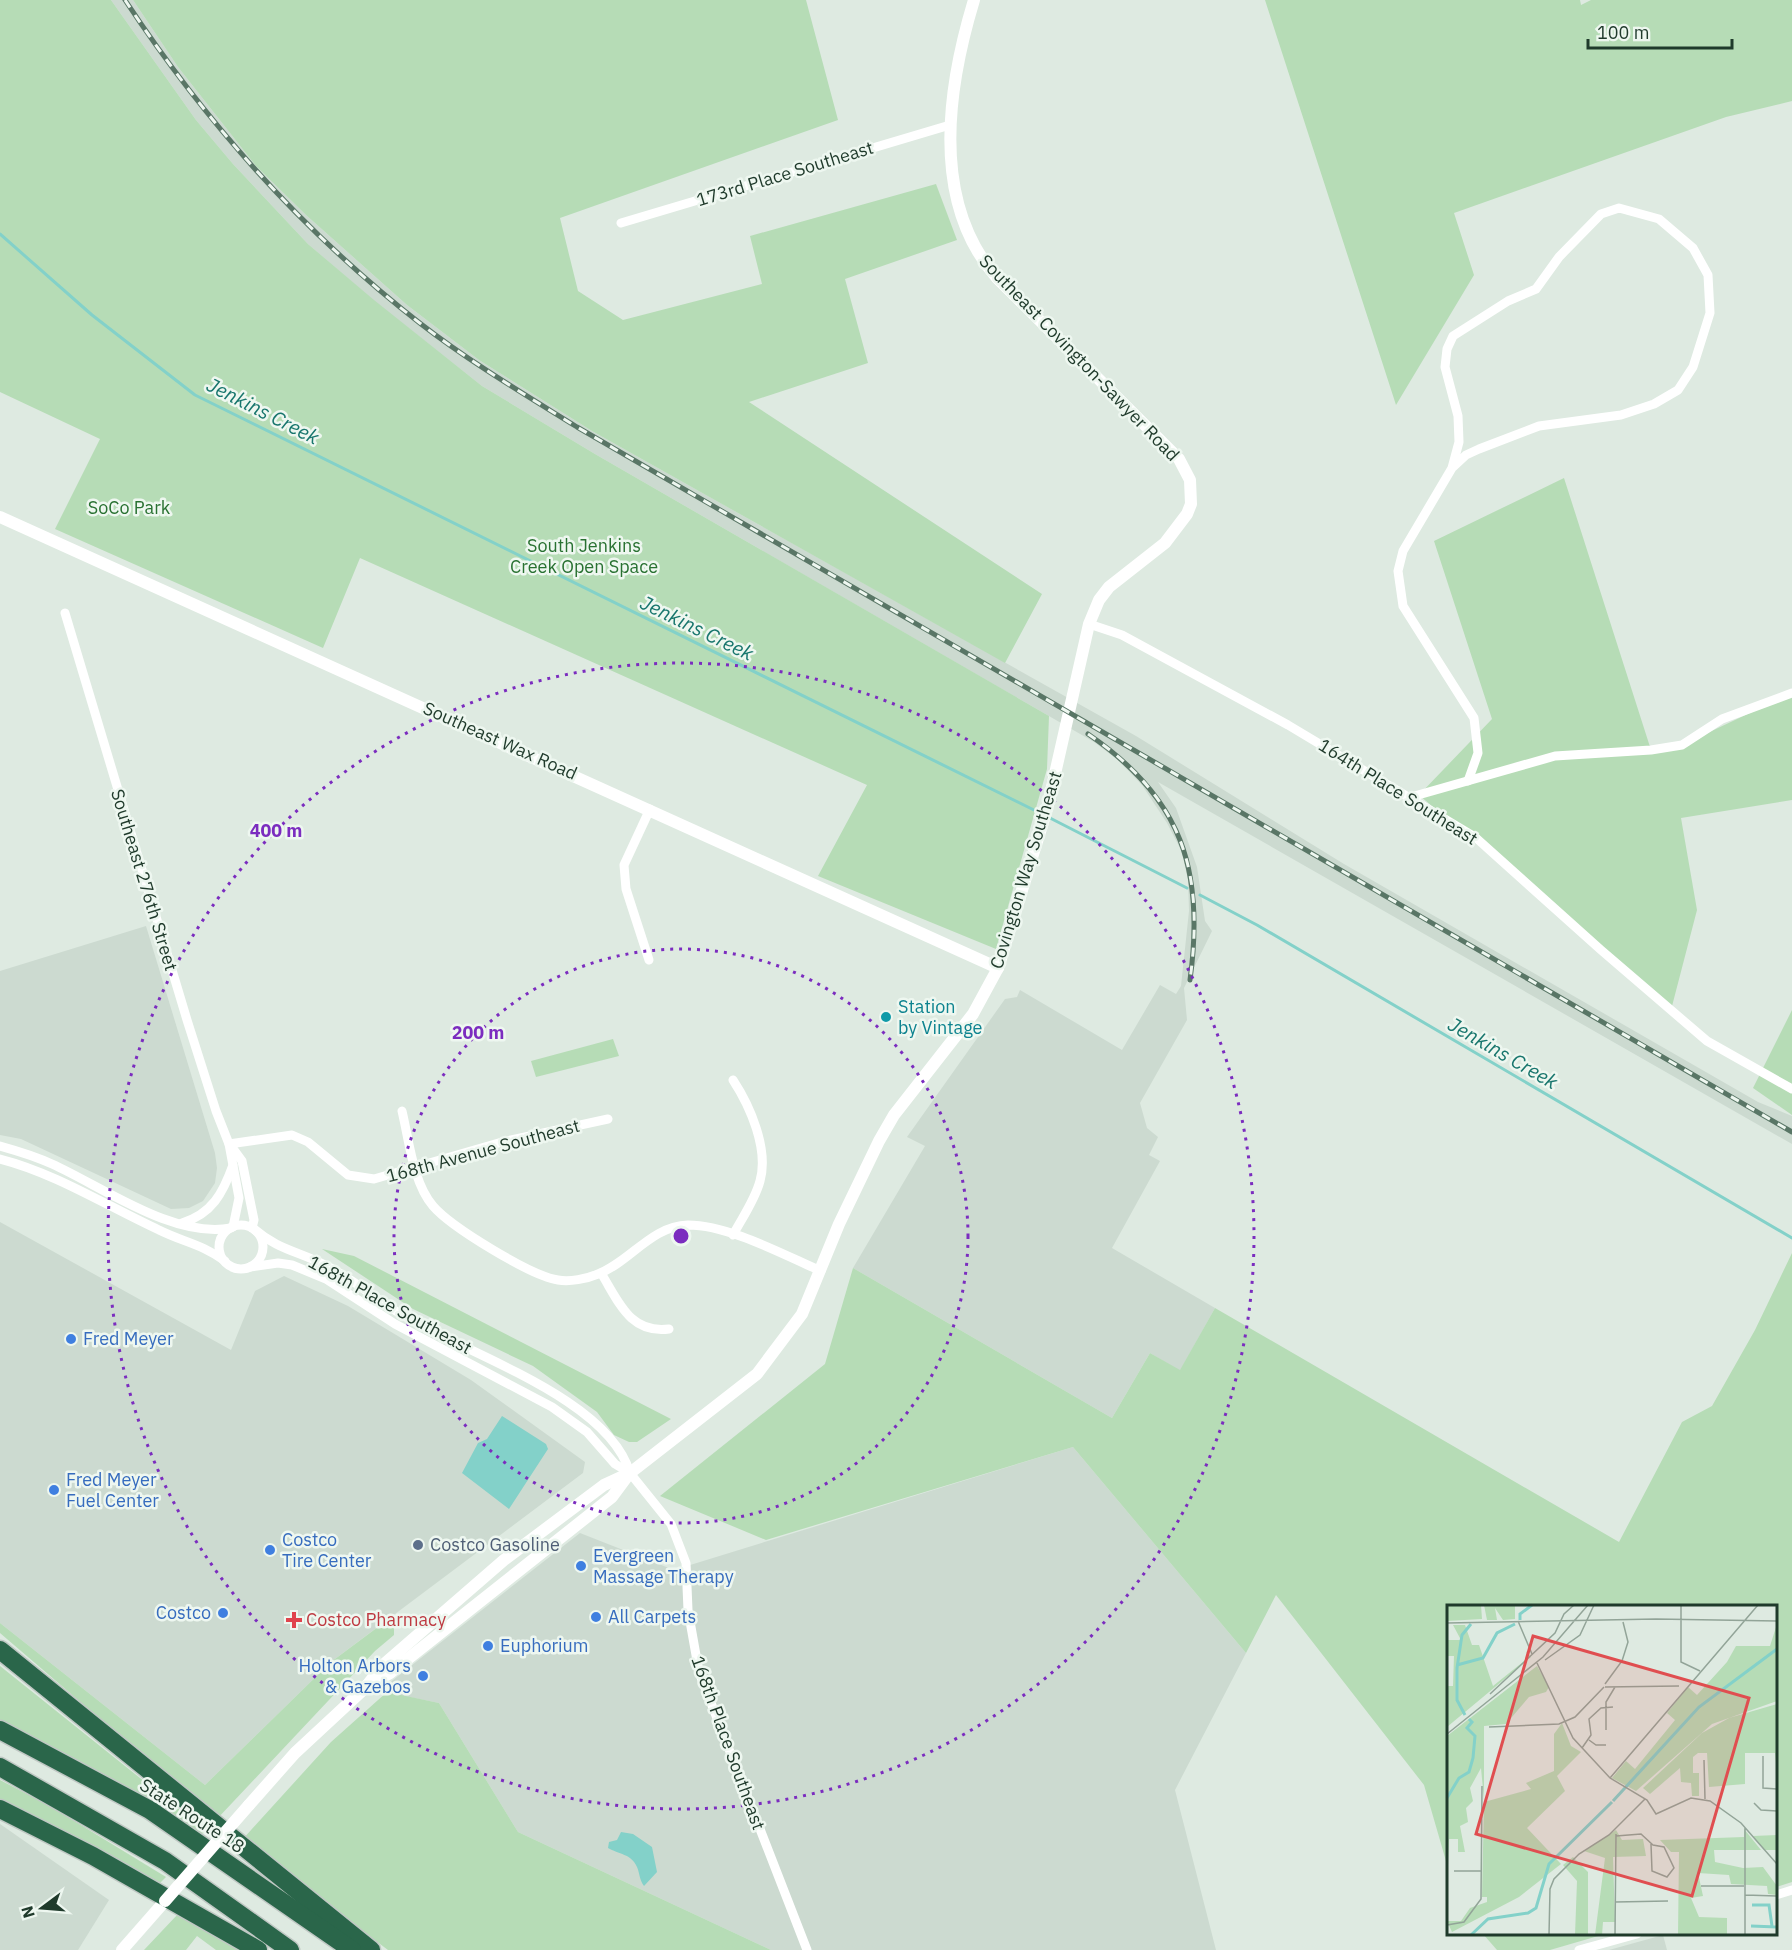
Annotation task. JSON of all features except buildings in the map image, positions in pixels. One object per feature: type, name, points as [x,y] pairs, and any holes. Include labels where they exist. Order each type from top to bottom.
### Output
[{"type":"highway","points":[[0,1650],[371,1950]]},
{"type":"highway","name":"State Route 18","points":[[0,1730],[150,1810],[352,1950]]},
{"type":"highway","points":[[0,1767],[165,1861],[290,1950]]},
{"type":"highway","points":[[0,1809],[93,1856],[258,1950]]},
{"type":"street","name":"Southeast Covington-Sawyer Road","points":[[975,0],[954,78],[950,124],[953,175],[960,214],[972,245],[986,266],[1171,450],[1186,470]]},
{"type":"street","name":"173rd Place Southeast","points":[[621,223],[950,124]]},
{"type":"street","points":[[1452,468],[1466,455],[1539,426],[1621,416],[1654,404],[1678,390],[1693,367],[1710,313],[1708,275],[1693,248],[1659,219],[1619,208],[1600,214],[1559,257],[1536,289],[1508,301],[1453,336],[1447,349],[1445,367],[1458,416],[1459,442],[1452,468],[1403,551],[1398,571],[1403,606],[1474,718],[1478,753],[1468,781]]},
{"type":"street","name":"Covington Way Southeast","points":[[122,1950],[295,1753],[365,1688],[382,1665],[504,1560],[604,1485],[630,1473],[757,1374],[802,1314],[839,1224],[879,1141],[894,1115],[973,1014],[998,968],[1047,809],[1089,624],[1099,600],[1108,587],[1165,543],[1187,514],[1192,493],[1186,470]]},
{"type":"street","name":"Southeast Wax Road","points":[[0,517],[998,968]]},
{"type":"street","name":"Southeast 276th Street","points":[[65,613],[216,1111],[230,1144],[242,1161],[254,1220],[253,1229]]},
{"type":"street","name":"164th Place Southeast","points":[[1089,624],[1122,635],[1288,725],[1412,797],[1475,837],[1593,944],[1707,1041],[1792,1089]]},
{"type":"street","points":[[1412,797],[1555,756],[1682,746],[1722,719],[1792,693]]},
{"type":"street","points":[[649,960],[626,889],[624,864],[650,809]]},
{"type":"street","points":[[733,1080],[750,1111],[761,1157],[761,1180],[733,1235]]},
{"type":"street","points":[[402,1111],[424,1191],[433,1206],[465,1231],[525,1267],[557,1280],[586,1278],[601,1273],[659,1232],[675,1227],[705,1227],[733,1235],[821,1271]]},
{"type":"street","name":"168th Avenue Southeast","points":[[230,1144],[291,1135],[308,1142],[338,1169],[357,1178],[374,1179],[502,1142],[608,1119]]},
{"type":"street","name":"Southeast 276th Street","points":[[230,1144],[239,1198],[232,1227]]},
{"type":"street","points":[[0,1146],[52,1164],[180,1224],[204,1230],[243,1225],[253,1229],[263,1246],[260,1258],[250,1267],[236,1268],[201,1245],[167,1234],[29,1168],[0,1159]]},
{"type":"street","name":"Southeast 276th Street","points":[[180,1224],[204,1214],[213,1205],[224,1190],[233,1165]]},
{"type":"street","points":[[225,1261],[220,1243],[232,1227]]},
{"type":"street","name":"168th Place Southeast","points":[[253,1229],[276,1246],[325,1264],[410,1319],[555,1394],[583,1413],[609,1437],[625,1458],[630,1473]]},
{"type":"street","name":"168th Place Southeast","points":[[250,1267],[278,1263],[292,1265],[326,1279],[395,1324],[552,1407],[586,1432],[615,1464],[630,1473],[671,1524],[681,1544],[686,1563],[691,1631],[699,1672],[807,1950]]},
{"type":"street","points":[[601,1273],[628,1316],[646,1329],[669,1329]]},
{"type":"street","name":"Covington Way Southeast","points":[[365,1688],[390,1673],[612,1497],[630,1473]]},
{"type":"street","points":[[466,1613],[462,1605],[486,1584],[504,1560]]},
{"type":"street","points":[[1777,1895],[1792,1890]]},
{"type":"street","points":[[1579,1950],[1633,1935]]},
{"type":"shaded area","points":[[111,0],[133,0],[178,67],[256,166],[306,215],[407,305],[479,360],[592,431],[1136,736],[1344,864],[1758,1102],[1792,1116],[1792,1144],[1158,782],[1176,808],[1197,867],[1205,921],[1212,931],[1184,988],[1187,1020],[1140,1103],[1147,1128],[1158,1137],[1149,1155],[1160,1161],[1112,1248],[1215,1308],[1180,1371],[1150,1353],[1112,1418],[853,1268],[925,1146],[907,1137],[1005,999],[1017,997],[1020,990],[1122,1050],[1160,985],[1176,994],[1181,986],[1189,911],[1188,880],[1182,852],[1167,823],[1142,785],[1118,760],[1094,742],[595,454],[482,386],[373,300],[308,244],[233,164],[196,120]]},
{"type":"shaded area","points":[[146,926],[215,1153],[217,1168],[215,1183],[203,1201],[189,1208],[171,1209],[21,1139],[0,1135],[0,971]]},
{"type":"shaded area","points":[[0,1222],[231,1350],[255,1291],[284,1276],[348,1306],[471,1380],[585,1462],[583,1473],[331,1662],[205,1785],[0,1623]]},
{"type":"shaded area","points":[[1073,1447],[1246,1653],[1175,1790],[1216,1950],[771,1950],[518,1832],[439,1703],[379,1691],[580,1533],[674,1570]]},
{"type":"shaded area","points":[[0,1824],[109,1900],[78,1950],[0,1950]]},
{"type":"shaded area","points":[[1663,1935],[1667,1950],[1609,1950]]},
{"type":"green space","points":[[0,0],[111,0],[196,120],[233,164],[308,244],[482,386],[595,454],[1049,716],[1047,769],[996,949],[818,876],[867,785],[360,558],[323,648],[55,529],[100,439],[0,392]]},
{"type":"green space","points":[[133,0],[806,0],[838,120],[560,218],[578,291],[623,320],[762,284],[750,236],[936,184],[957,240],[845,279],[868,363],[749,402],[1042,594],[1005,663],[592,431],[479,360],[407,305],[306,215],[256,166],[178,67]]},
{"type":"green space","points":[[1265,0],[1580,0],[1581,5],[1591,0],[1792,0],[1792,101],[1726,117],[1454,213],[1474,275],[1396,405]]},
{"type":"green space","points":[[1564,478],[1651,750],[1682,745],[1792,693],[1792,800],[1681,818],[1697,910],[1671,1010],[1419,795],[1492,719],[1434,541]]},
{"type":"green space","points":[[1792,1010],[1792,1115],[1753,1088]]},
{"type":"green space","points":[[613,1039],[619,1056],[536,1077],[531,1061]]},
{"type":"green space","points":[[322,1249],[354,1256],[671,1419],[637,1442],[629,1442],[614,1435],[597,1412],[533,1366],[413,1309]]},
{"type":"green space","points":[[1792,1253],[1792,1882],[1777,1887],[1777,1605],[1447,1605],[1447,1865],[1424,1785],[1276,1595],[1246,1653],[1073,1447],[766,1540],[660,1496],[825,1364],[853,1268],[1112,1418],[1150,1353],[1180,1370],[1215,1308],[1619,1542],[1682,1422],[1712,1406],[1755,1330]]},
{"type":"green space","points":[[386,1621],[394,1628],[394,1635],[375,1651],[217,1819],[0,1633],[0,1623],[205,1785],[331,1662]]},
{"type":"green space","points":[[0,1666],[205,1830],[200,1837],[0,1722]]},
{"type":"green space","points":[[387,1692],[439,1703],[518,1832],[771,1950],[388,1950],[242,1840],[331,1742]]},
{"type":"green space","points":[[0,1780],[48,1805],[166,1877],[158,1885],[0,1804]]},
{"type":"green space","points":[[178,1914],[245,1950],[216,1950],[197,1936],[186,1950],[144,1950]]},
{"type":"green space","points":[[1484,1935],[1602,1935],[1550,1950],[1497,1950]]},
{"type":"water","points":[[502,1416],[546,1444],[548,1449],[509,1509],[462,1473],[478,1443],[487,1439]]},
{"type":"water","points":[[621,1832],[633,1834],[652,1847],[657,1872],[644,1886],[632,1859],[608,1848],[609,1842],[617,1840]]},
{"type":"waterway","name":"Jenkins Creek","points":[[0,234],[92,315],[195,395],[1042,814]]},
{"type":"waterway","name":"Jenkins Creek","points":[[1048,817],[1187,888]]},
{"type":"waterway","name":"Jenkins Creek","points":[[1200,895],[1257,925],[1792,1238]]},
{"type":"railway","points":[[125,0],[156,46],[223,133],[297,214],[378,289],[459,351],[577,427],[1792,1132]]},
{"type":"railway","points":[[1088,734],[1120,758],[1146,784],[1166,811],[1180,840],[1189,871],[1194,904],[1194,940],[1190,980]]},
{"type":"place","name":"Station by Vintage","points":[[886,1017]]},
{"type":"place","name":"Fred Meyer","points":[[71,1339]]},
{"type":"place","name":"Fred Meyer Fuel Center","points":[[54,1490]]},
{"type":"place","name":"Costco Gasoline","points":[[418,1545]]},
{"type":"place","name":"Costco Tire Center","points":[[270,1550]]},
{"type":"place","name":"Evergreen Massage Therapy","points":[[581,1566]]},
{"type":"place","name":"Costco","points":[[223,1613]]},
{"type":"place","name":"All Carpets","points":[[596,1617]]},
{"type":"place","name":"Costco Pharmacy","points":[[294,1620]]},
{"type":"place","name":"Euphorium","points":[[488,1646]]},
{"type":"place","name":"Holton Arbors & Gazebos","points":[[423,1676]]},
{"type":"park label","name":"SoCo Park","points":[[129,508]]},
{"type":"park label","name":"South Jenkins Creek Open Space","points":[[584,556]]}]
